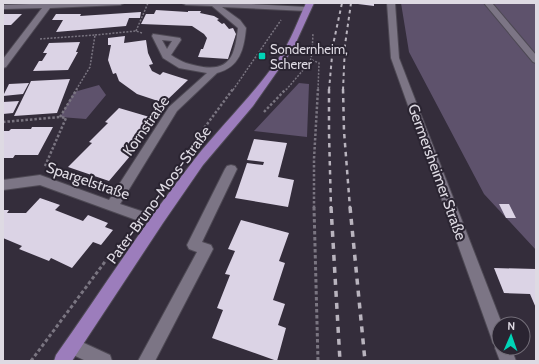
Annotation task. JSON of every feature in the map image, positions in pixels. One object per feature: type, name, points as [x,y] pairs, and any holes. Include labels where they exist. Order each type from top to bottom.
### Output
[{"type":"main road","name":"Pater-Bruno-Moos-Straße","points":[[62,361],[158,219],[199,162],[249,104],[271,75],[289,49],[308,6]]},
{"type":"street","points":[[7,6],[120,3]]},
{"type":"street","points":[[186,3],[308,6]]},
{"type":"street","name":"Germersheimer Straße","points":[[391,3],[395,58],[491,316]]},
{"type":"street","points":[[488,3],[536,60]]},
{"type":"street","name":"Kornstraße","points":[[112,206],[173,109],[214,71],[227,66],[234,59],[240,46],[243,30],[237,22],[213,4]]},
{"type":"street","points":[[3,65],[47,6]]},
{"type":"street","points":[[156,36],[166,56],[182,66],[214,71]]},
{"type":"street","points":[[156,36],[177,40],[166,56]]},
{"type":"street","points":[[146,361],[206,249],[194,245],[231,169]]},
{"type":"street","name":"Spargelstraße","points":[[3,185],[40,180],[139,216]]},
{"type":"street","points":[[73,346],[104,361]]},
{"type":"path","points":[[136,31],[148,3]]},
{"type":"path","points":[[21,40],[136,31],[156,36]]},
{"type":"path","points":[[60,117],[90,67],[95,35]]},
{"type":"path","points":[[312,60],[319,63],[314,159],[318,361]]},
{"type":"path","points":[[3,122],[60,117],[66,118],[40,180]]},
{"type":"shaded area","points":[[401,3],[536,3],[536,250],[484,194],[409,52]]},
{"type":"shaded area","points":[[299,83],[309,84],[307,137],[254,131]]},
{"type":"shaded area","points":[[99,85],[106,95],[86,119],[60,117],[74,92]]},
{"type":"building","points":[[374,3],[374,6],[358,4]]},
{"type":"building","points":[[156,10],[188,12],[201,11],[200,13],[214,16],[219,19],[217,20],[222,24],[224,23],[229,29],[233,28],[236,34],[228,59],[198,57],[207,38],[204,34],[192,26],[141,24],[146,14],[154,14]]},
{"type":"building","points":[[141,12],[140,18],[129,18],[126,26],[56,32],[63,20],[52,20],[56,14],[81,14],[80,16]]},
{"type":"building","points":[[3,14],[22,14],[11,25],[3,25]]},
{"type":"building","points":[[125,36],[124,43],[146,40],[148,53],[153,64],[149,65],[152,71],[160,75],[163,72],[188,80],[164,103],[137,94],[119,81],[116,73],[113,74],[108,60],[111,45],[108,45],[108,38]]},
{"type":"building","points":[[80,42],[76,52],[78,52],[68,70],[33,71],[39,61],[42,61],[47,53],[43,53],[49,43]]},
{"type":"building","points":[[70,79],[57,113],[14,116],[31,81]]},
{"type":"building","points":[[29,83],[23,94],[3,96],[9,84]]},
{"type":"building","points":[[19,101],[13,113],[3,114],[3,102]]},
{"type":"building","points":[[119,108],[153,118],[122,152],[131,155],[109,181],[68,167],[92,143],[89,142],[108,123],[105,122]]},
{"type":"building","points":[[32,127],[53,127],[38,155],[15,155],[13,158],[3,158],[3,131],[9,131],[11,129],[31,129]]},
{"type":"building","points":[[254,139],[287,143],[278,177],[294,180],[288,207],[235,198],[247,163],[263,165],[264,162],[247,160]]},
{"type":"building","points":[[40,198],[60,205],[55,210],[83,221],[88,215],[108,223],[105,227],[113,230],[101,245],[93,242],[72,268],[51,258],[49,261],[19,249],[22,246],[3,238],[3,210],[9,210],[7,213],[26,213]]},
{"type":"building","points":[[499,204],[509,204],[516,218],[506,218]]},
{"type":"building","points":[[241,220],[289,233],[279,261],[285,263],[273,300],[285,304],[278,325],[286,328],[277,361],[212,338],[223,310],[217,308],[230,275],[225,274],[235,251],[228,249]]},
{"type":"building","points":[[494,268],[536,269],[536,308],[530,294],[504,293]]},
{"type":"railway","points":[[329,90],[333,45],[342,3]]},
{"type":"railway","points":[[343,90],[345,45],[351,3]]},
{"type":"railway","points":[[329,90],[331,208]]},
{"type":"railway","points":[[343,90],[344,131],[350,208]]},
{"type":"railway","points":[[331,207],[340,361]]},
{"type":"railway","points":[[350,207],[365,361]]},
{"type":"place","name":"Sondernheim, Scherer","points":[[262,56]]}]
